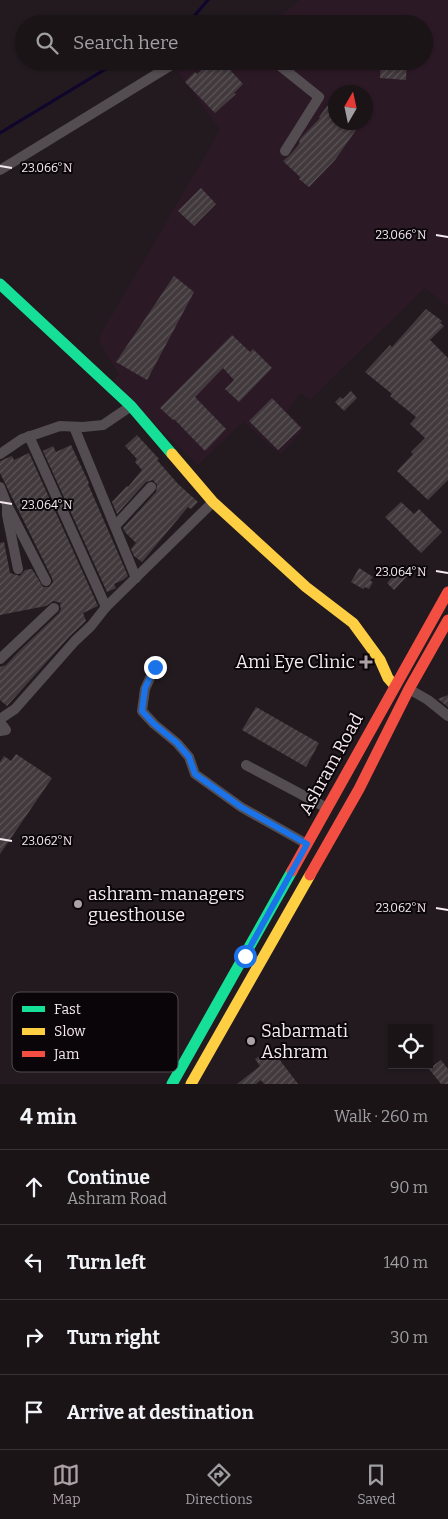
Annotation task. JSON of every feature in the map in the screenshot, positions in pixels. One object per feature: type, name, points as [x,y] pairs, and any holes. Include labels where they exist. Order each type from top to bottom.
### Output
[{"type":"main road","points":[[0,284],[131,406],[213,502],[306,587],[353,623],[380,660],[388,678],[395,686]]},
{"type":"main road","name":"Ashram Road","points":[[172,1084],[448,592]]},
{"type":"main road","name":"Ashram Road","points":[[191,1084],[359,789],[409,689],[448,620]]},
{"type":"street","points":[[0,170],[163,70]]},
{"type":"street","points":[[285,70],[319,98],[285,151]]},
{"type":"street","points":[[0,454],[22,439],[60,426],[103,425],[131,406]]},
{"type":"street","points":[[74,426],[136,578]]},
{"type":"street","points":[[30,436],[106,607]]},
{"type":"street","points":[[0,487],[7,505],[46,581]]},
{"type":"street","points":[[115,526],[151,487]]},
{"type":"street","points":[[0,731],[6,730],[0,721],[15,709],[106,607],[213,502]]},
{"type":"street","points":[[7,505],[7,515],[18,569]]},
{"type":"street","points":[[0,659],[54,608]]},
{"type":"street","points":[[155,667],[145,688],[142,711],[177,743],[189,757],[195,774],[241,807],[307,844]]},
{"type":"street","points":[[409,689],[428,700],[448,716]]},
{"type":"street","points":[[246,766],[327,808]]},
{"type":"shaded area","points":[[300,0],[448,0],[448,307],[425,288],[310,400],[300,393],[287,412],[305,428],[281,455],[243,422],[198,465],[111,382],[119,375],[98,339],[220,130],[176,70],[433,70],[433,15],[282,15]]},
{"type":"building","points":[[201,70],[230,70],[243,84],[234,93],[236,94],[215,113],[185,82],[195,72],[197,74]]},
{"type":"building","points":[[380,70],[407,70],[406,80],[380,78]]},
{"type":"building","points":[[328,105],[328,130],[356,130],[335,160],[309,187],[283,161],[300,143],[300,139]]},
{"type":"building","points":[[201,188],[216,204],[194,226],[178,211]]},
{"type":"building","points":[[174,276],[194,292],[147,380],[116,362]]},
{"type":"building","points":[[426,309],[442,321],[440,323],[444,326],[430,340],[448,358],[448,480],[428,500],[397,471],[413,454],[411,452],[425,438],[410,424],[416,417],[365,372],[390,345],[392,347]]},
{"type":"building","points":[[232,335],[250,352],[253,349],[272,368],[239,402],[225,389],[234,380],[223,368],[195,397],[226,429],[205,451],[174,419],[160,408]]},
{"type":"building","points":[[351,391],[357,398],[344,411],[335,402],[340,397],[343,399]]},
{"type":"building","points":[[272,398],[301,428],[278,450],[249,421]]},
{"type":"building","points":[[137,435],[178,484],[198,502],[191,509],[188,507],[142,562],[134,556],[131,549],[136,543],[123,528],[156,492],[157,485],[153,480],[146,482],[117,514],[112,502],[142,470],[135,462],[137,459],[125,446]]},
{"type":"building","points":[[71,445],[128,576],[114,584],[116,588],[107,592],[43,451],[53,446],[56,452]]},
{"type":"building","points":[[29,453],[98,606],[83,613],[86,621],[70,636],[7,706],[0,700],[0,667],[6,665],[61,609],[61,603],[53,601],[46,606],[0,615],[0,543],[4,542],[10,573],[20,576],[25,570],[32,569],[43,587],[49,587],[53,582],[0,473],[0,461],[12,456],[14,460]]},
{"type":"building","points":[[401,502],[414,514],[419,509],[442,532],[421,553],[385,517]]},
{"type":"building","points":[[402,566],[410,573],[394,590],[387,583]]},
{"type":"building","points":[[359,568],[373,577],[370,581],[373,582],[369,589],[365,587],[363,589],[351,582]]},
{"type":"building","points":[[448,695],[448,707],[438,699]]},
{"type":"building","points":[[256,707],[319,743],[306,767],[242,730]]},
{"type":"building","points":[[16,754],[52,778],[0,854],[0,762],[4,756],[11,761]]},
{"type":"building","points":[[264,1053],[269,1060],[276,1055],[298,1084],[264,1084],[261,1080],[256,1084],[237,1084],[260,1066],[255,1059]]},
{"type":"building","points":[[441,1060],[448,1069],[448,1084],[441,1084],[429,1069],[433,1069],[433,1066]]},
{"type":"waterway","points":[[195,15],[208,0]]},
{"type":"waterway","points":[[0,133],[104,70]]},
{"type":"traffic: fast","points":[[0,284],[131,406],[172,454]]},
{"type":"traffic: fast","points":[[172,1084],[292,871]]},
{"type":"traffic: slow","points":[[172,454],[213,502],[306,587],[353,623],[380,660],[388,678],[395,686]]},
{"type":"traffic: slow","points":[[191,1084],[310,875]]},
{"type":"traffic: jam","points":[[292,871],[448,592]]},
{"type":"traffic: jam","points":[[310,875],[359,789],[409,689],[448,620]]},
{"type":"place","name":"Ami Eye Clinic","points":[[366,662]]},
{"type":"place","name":"ashram-managers guesthouse","points":[[78,904]]},
{"type":"place","name":"Sabarmati Ashram","points":[[251,1041]]},
{"type":"route","points":[[155,667],[145,688],[142,711],[177,743],[189,757],[195,774],[241,807],[307,844],[245,956]]}]
